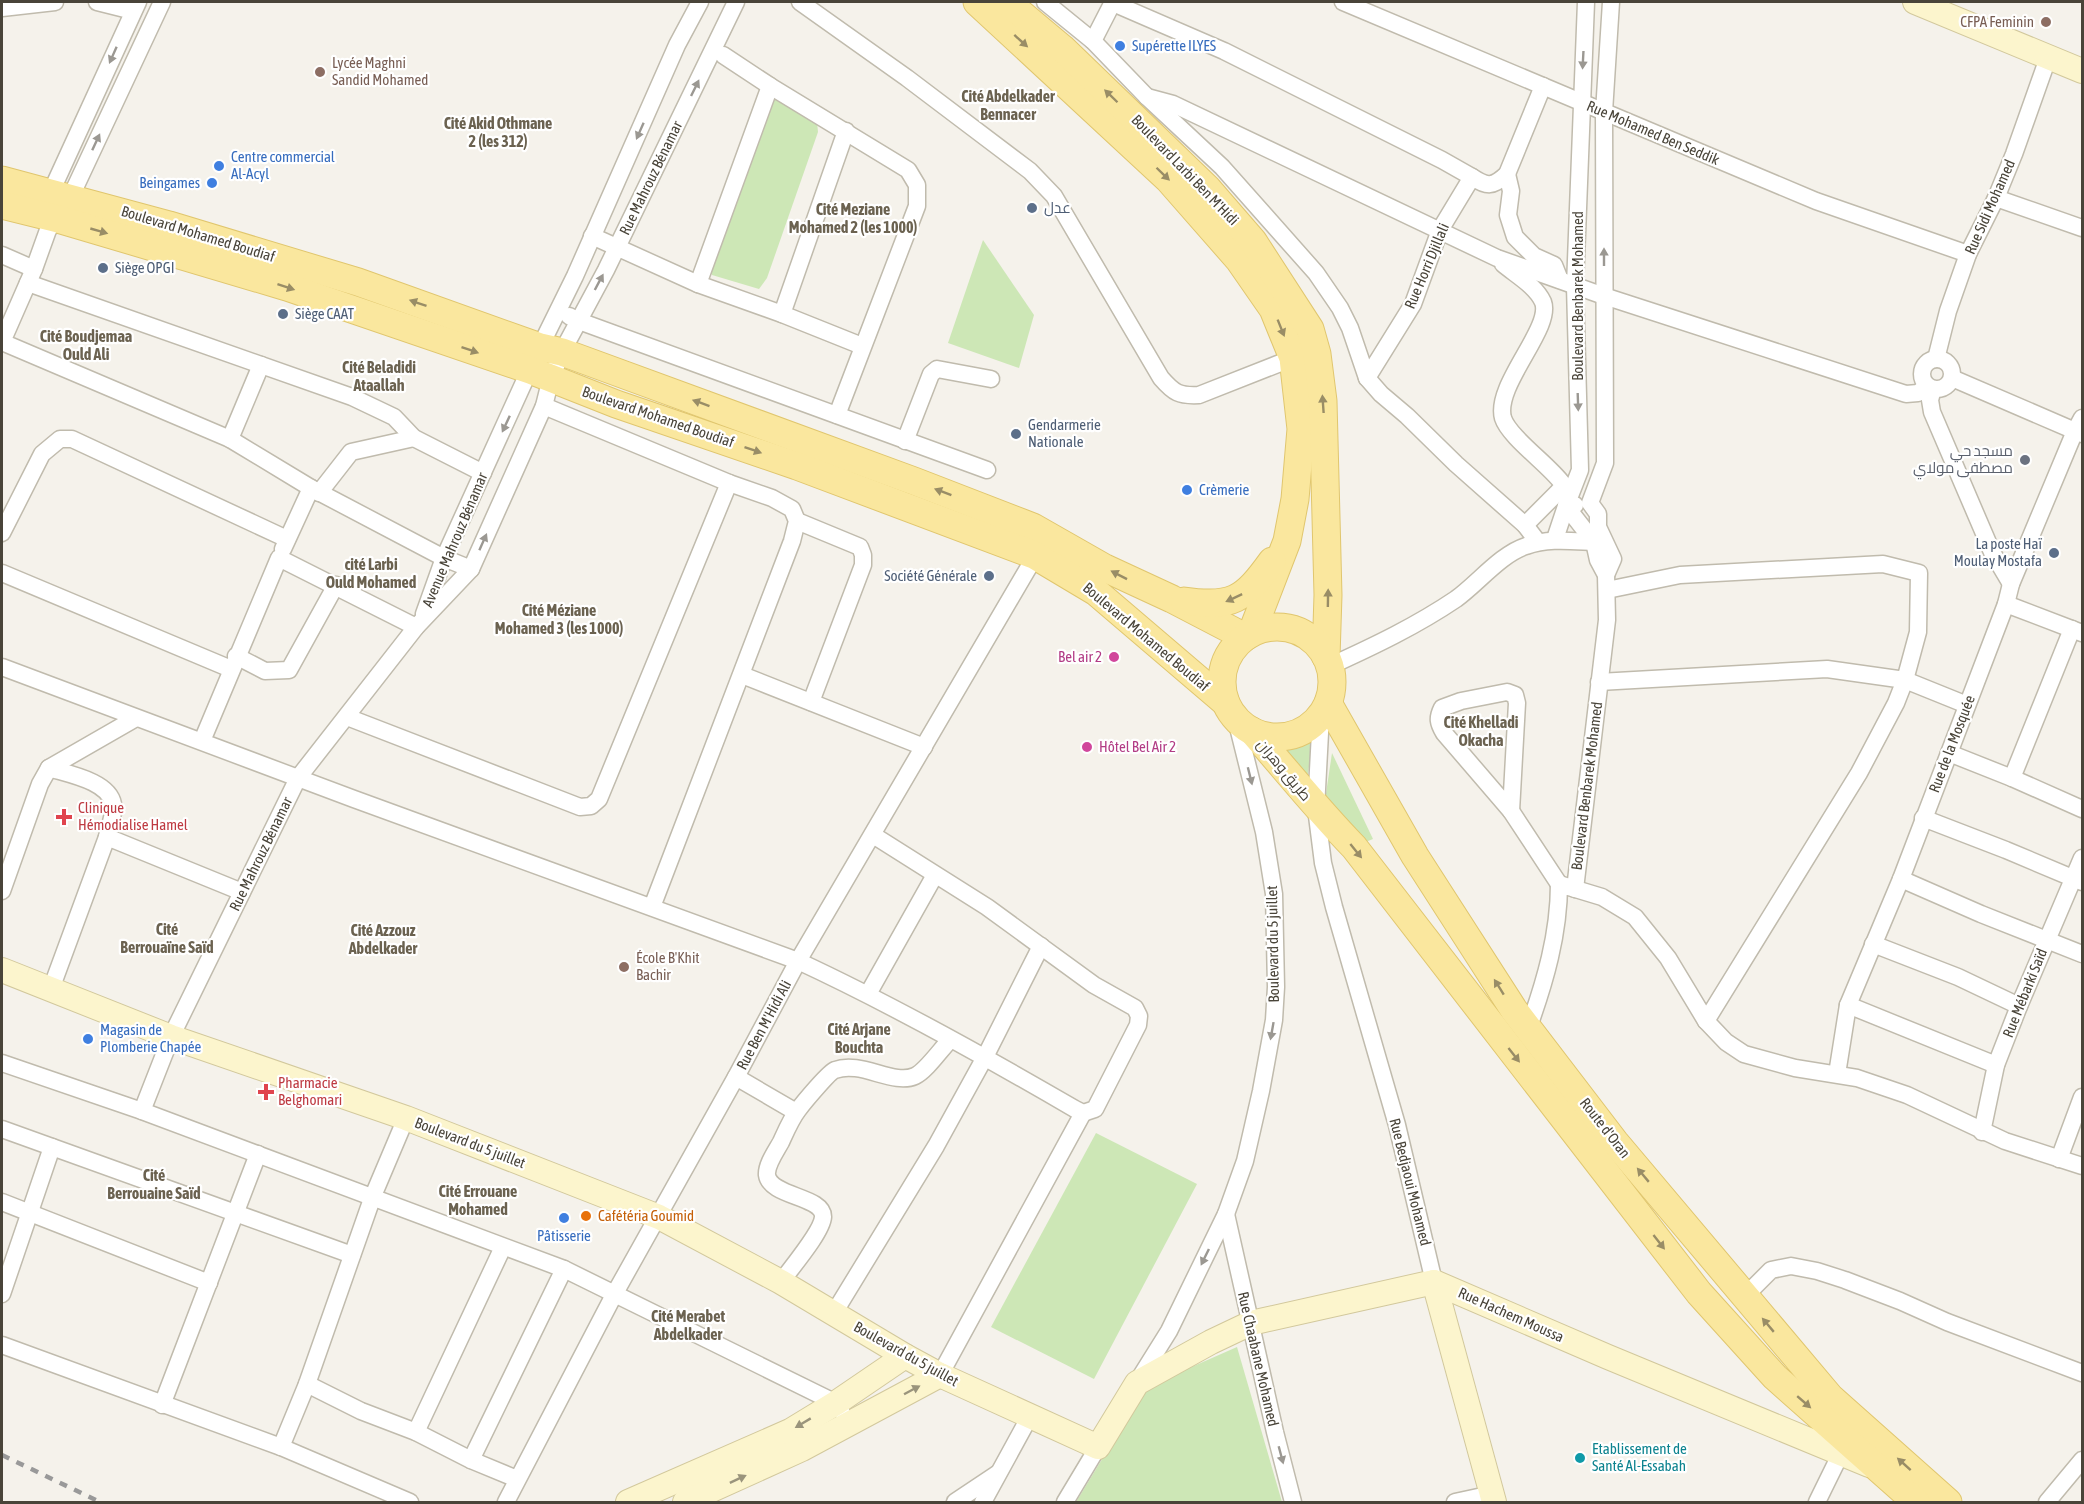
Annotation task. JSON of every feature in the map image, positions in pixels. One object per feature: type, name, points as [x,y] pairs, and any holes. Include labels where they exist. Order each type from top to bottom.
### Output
[{"type":"main road","name":"Boulevard Larbi Ben M'Hidi","points":[[977,2],[1059,76],[1175,187],[1239,260],[1305,356],[1324,424],[1328,662]]},
{"type":"main road","name":"Boulevard Larbi Ben M'Hidi","points":[[1007,2],[1062,48],[1208,189],[1253,241],[1310,329],[1305,356],[1295,499],[1287,541],[1249,635]]},
{"type":"main road","name":"Boulevard Mohamed Boudiaf","points":[[2,180],[55,211]]},
{"type":"main road","name":"Boulevard Mohamed Boudiaf","points":[[2,205],[55,211],[287,287],[546,362],[616,404],[797,466],[1042,545],[1105,568],[1249,635]]},
{"type":"main road","points":[[1172,599],[1215,604],[1227,603],[1239,597],[1248,591],[1262,575],[1287,541]]},
{"type":"main road","name":"Boulevard Mohamed Boudiaf","points":[[1042,545],[1238,718]]},
{"type":"main road","points":[[1280,626],[1294,629],[1313,640],[1328,662],[1332,680],[1325,708],[1315,722],[1301,732],[1285,737],[1268,737],[1238,718],[1222,688],[1222,674],[1230,653],[1249,635],[1266,628],[1280,626]]},
{"type":"main road","name":"Route d'Oran","points":[[1325,708],[1415,856],[1514,1010],[1615,1142],[1830,1397],[1948,1503]]},
{"type":"main road","name":"طريق وهران","points":[[1238,718],[1287,771],[1316,808]]},
{"type":"main road","name":"Route d'Oran","points":[[1316,808],[1354,848],[1427,940],[1699,1293],[1775,1377],[1916,1503]]},
{"type":"street","points":[[2,8],[55,2]]},
{"type":"street","points":[[96,2],[135,6],[67,158],[55,211],[31,276],[2,342],[230,439],[315,490],[444,558],[471,569]]},
{"type":"street","points":[[55,211],[86,165],[162,2]]},
{"type":"street","name":"Rue Mahrouz Bénamar","points":[[546,362],[558,310],[677,45],[700,2]]},
{"type":"street","name":"Rue Mahrouz Bénamar","points":[[546,362],[579,321],[736,2]]},
{"type":"street","points":[[800,2],[908,78],[1030,171],[1054,196],[1161,378],[1173,391],[1185,396],[1199,395],[1305,356]]},
{"type":"street","points":[[1045,2],[1093,41],[1147,97],[1222,167],[1316,273],[1340,308],[1350,328],[1367,378],[1456,464],[1525,525],[1538,542]]},
{"type":"street","points":[[1093,41],[1113,2],[1224,51],[1489,185],[1507,174],[1544,86]]},
{"type":"street","name":"Rue Mohamed Ben Seddik","points":[[1343,2],[1816,201],[1968,254]]},
{"type":"street","name":"Boulevard Benbarek Mohamed","points":[[1586,2],[1568,283],[1580,470],[1566,506],[1596,534]]},
{"type":"street","name":"Boulevard Benbarek Mohamed","points":[[1528,1029],[1538,1003],[1555,936],[1559,908],[1567,887],[1607,620],[1606,583],[1598,560],[1596,534],[1598,514],[1590,503],[1605,463],[1604,112],[1611,2]]},
{"type":"street","points":[[1929,4],[2082,71]]},
{"type":"street","points":[[723,55],[908,170],[917,185],[917,206],[837,415]]},
{"type":"street","name":"Rue Sidi Mohamed","points":[[1936,359],[1948,311],[1968,254],[1996,198],[2048,58]]},
{"type":"street","points":[[698,284],[770,86]]},
{"type":"street","points":[[1147,97],[1173,104],[1492,256],[1604,296],[1905,394],[1918,393],[1930,388],[1945,388],[1953,372],[1947,362],[1930,360],[1923,369],[1923,382],[1930,388],[1932,412],[1992,552],[2011,584]]},
{"type":"street","points":[[782,314],[846,131]]},
{"type":"street","points":[[67,158],[86,165]]},
{"type":"street","points":[[1507,174],[1511,191],[1508,215],[1511,228],[1521,244],[1534,256],[1554,265],[1568,283]]},
{"type":"street","name":"Rue Horri Djillali","points":[[1367,378],[1413,304],[1440,230],[1472,177]]},
{"type":"street","points":[[1996,198],[2082,228]]},
{"type":"street","points":[[592,236],[698,284],[862,346]]},
{"type":"street","points":[[2,255],[31,276],[261,365],[352,397],[394,417],[414,438],[483,473]]},
{"type":"street","points":[[1492,256],[1537,292],[1544,304],[1538,329],[1508,389],[1502,407],[1503,416],[1511,431],[1562,483],[1557,493],[1525,525]]},
{"type":"street","points":[[558,310],[579,321],[987,470]]},
{"type":"street","name":"Avenue Mahrouz Bénamar","points":[[419,624],[471,569],[544,406],[546,362]]},
{"type":"street","name":"Avenue Mahrouz Bénamar","points":[[419,624],[444,558],[483,473],[546,362]]},
{"type":"street","points":[[230,439],[261,365]]},
{"type":"street","points":[[905,441],[930,374],[937,369],[991,379]]},
{"type":"street","points":[[1952,378],[2080,428]]},
{"type":"street","points":[[544,406],[729,483],[772,498],[792,509],[797,521],[792,541],[742,675],[652,907]]},
{"type":"street","name":"Rue de la Mosquée","points":[[1837,1074],[1848,1005],[1901,879],[2006,604],[2011,584],[2080,428]]},
{"type":"street","points":[[202,741],[287,539],[315,490],[351,452],[414,438]]},
{"type":"street","points":[[2,533],[42,454],[60,439],[72,439],[287,539]]},
{"type":"street","points":[[347,717],[580,807],[591,806],[599,799],[729,483]]},
{"type":"street","points":[[1555,540],[1566,506],[1590,503]]},
{"type":"street","points":[[797,521],[860,546],[863,555],[863,566],[812,702]]},
{"type":"street","points":[[1328,662],[1388,639],[1423,621],[1524,546],[1596,534]]},
{"type":"street","name":"Rue Ben M'Hidi Ali","points":[[506,1503],[615,1293],[798,961],[1042,545]]},
{"type":"street","points":[[279,558],[419,624]]},
{"type":"street","points":[[1606,583],[1680,575],[1883,564],[1919,573],[1918,632],[1896,703],[1859,773],[1707,1021]]},
{"type":"street","points":[[2,573],[234,662],[265,671],[278,672],[289,670],[336,585]]},
{"type":"street","points":[[2006,604],[2077,632],[2012,778]]},
{"type":"street","name":"Rue Mahrouz Bénamar","points":[[142,1111],[171,1037],[298,778],[419,624]]},
{"type":"street","points":[[2,667],[798,961],[868,994],[1083,1113]]},
{"type":"street","points":[[1599,682],[1817,669],[1905,680],[1967,705]]},
{"type":"street","points":[[742,675],[924,747]]},
{"type":"street","points":[[1511,811],[1517,703],[1515,695],[1507,692],[1461,701],[1442,708],[1438,716],[1444,732],[1511,811],[1567,887],[1602,897],[1635,917],[1668,958],[1707,1021],[1726,1042],[1744,1054],[1795,1068],[1857,1078],[1907,1095],[2005,1142],[2082,1166]]},
{"type":"street","name":"Rue Bedjaoui Mohamed","points":[[1325,708],[1316,808],[1323,863],[1397,1125],[1434,1282],[1493,1498]]},
{"type":"street","points":[[2,891],[40,784],[49,768],[136,718]]},
{"type":"street","name":"Boulevard du 5 juillet","points":[[2,970],[171,1037],[406,1118],[659,1216],[781,1282],[940,1375],[1098,1447],[1169,1331],[1226,1214],[1245,1161],[1262,1091],[1274,1020],[1275,894],[1264,832],[1238,718]]},
{"type":"street","points":[[1949,753],[2082,809]]},
{"type":"street","points":[[49,768],[103,786],[111,796],[114,805],[107,837],[51,989]]},
{"type":"street","points":[[1923,818],[2078,881]]},
{"type":"street","points":[[628,1503],[790,1431],[940,1375],[1083,1113],[1095,1109],[1138,1025],[1139,1016],[1135,1008],[1094,985],[987,907],[873,835]]},
{"type":"street","points":[[107,837],[243,892]]},
{"type":"street","name":"Rue Mébarki Saïd","points":[[1982,1132],[1996,1065],[2047,939],[2078,881],[2082,858]]},
{"type":"street","points":[[868,994],[935,875]]},
{"type":"street","points":[[1901,879],[2082,954]]},
{"type":"street","points":[[1873,944],[1958,977],[2019,1006]]},
{"type":"street","points":[[834,1313],[936,1146],[985,1057],[1041,946]]},
{"type":"street","points":[[1848,1005],[1996,1065]]},
{"type":"street","points":[[781,1282],[819,1229],[823,1218],[822,1212],[815,1205],[771,1184],[767,1176],[769,1165],[796,1112],[833,1070],[845,1068],[871,1070],[904,1080],[918,1075],[950,1040]]},
{"type":"street","points":[[2,1063],[142,1111],[564,1269],[615,1293],[842,1413]]},
{"type":"street","points":[[736,1077],[796,1112]]},
{"type":"street","points":[[2059,1159],[2082,1098]]},
{"type":"street","points":[[281,1447],[307,1384],[373,1196],[406,1118]]},
{"type":"street","points":[[2,1129],[352,1255]]},
{"type":"street","points":[[2,1294],[52,1147]]},
{"type":"street","points":[[162,1405],[258,1154]]},
{"type":"street","points":[[2,1202],[209,1283]]},
{"type":"street","name":"Rue Chaabane Mohamed","points":[[1226,1214],[1293,1503]]},
{"type":"street","points":[[416,1432],[503,1247]]},
{"type":"street","points":[[1744,1296],[1772,1270],[1791,1266],[1817,1271],[2082,1373]]},
{"type":"street","points":[[471,1460],[564,1269]]},
{"type":"street","points":[[1137,1383],[1211,1342],[1251,1323],[1434,1282]]},
{"type":"street","name":"Rue Hachem Moussa","points":[[1434,1282],[1608,1357],[1880,1469]]},
{"type":"street","points":[[2,1345],[281,1447],[410,1503]]},
{"type":"street","points":[[685,1503],[802,1449],[905,1356]]},
{"type":"street","points":[[307,1384],[361,1411],[416,1432],[471,1460],[518,1479]]},
{"type":"street","points":[[982,1503],[1030,1416]]},
{"type":"street","points":[[1065,1503],[1098,1447]]},
{"type":"street","points":[[1817,1503],[1841,1453]]},
{"type":"street","points":[[2046,1503],[2082,1460]]},
{"type":"street","points":[[955,1503],[1000,1471]]},
{"type":"street","points":[[1455,1503],[1493,1498]]},
{"type":"green space","points":[[776,98],[817,122],[818,132],[767,278],[759,289],[712,275],[708,265],[767,101]]},
{"type":"green space","points":[[983,240],[1034,315],[1019,368],[948,343]]},
{"type":"green space","points":[[1315,722],[1307,781],[1275,741],[1297,734]]},
{"type":"green space","points":[[1332,753],[1373,839],[1358,845],[1325,800]]},
{"type":"green space","points":[[1096,1133],[1197,1184],[1094,1379],[991,1327]]},
{"type":"green space","points":[[1237,1347],[1282,1502],[1076,1502],[1146,1387]]},
{"type":"railway","points":[[2,1455],[100,1502]]},
{"type":"place","name":"CFPA Feminin","points":[[2046,22]]},
{"type":"place","name":"Supérette ILYES","points":[[1120,46]]},
{"type":"place","name":"Lycée Maghni Sandid Mohamed","points":[[320,72]]},
{"type":"place","name":"Centre commercial Al-Acyl","points":[[219,166]]},
{"type":"place","name":"Beingames","points":[[212,183]]},
{"type":"place","name":"عدل","points":[[1032,208]]},
{"type":"place","name":"Siège OPGI","points":[[103,268]]},
{"type":"place","name":"Siège CAAT","points":[[283,314]]},
{"type":"place","name":"Gendarmerie Nationale","points":[[1016,434]]},
{"type":"place","name":"مسجد حي مصطفى مولاي","points":[[2025,460]]},
{"type":"place","name":"Crèmerie","points":[[1187,490]]},
{"type":"place","name":"La poste Haï Moulay Mostafa","points":[[2054,553]]},
{"type":"place","name":"Société Générale","points":[[989,576]]},
{"type":"place","name":"Bel air 2","points":[[1114,657]]},
{"type":"place","name":"Hôtel Bel Air 2","points":[[1087,747]]},
{"type":"place","name":"Clinique Hémodialise Hamel","points":[[64,817]]},
{"type":"place","name":"École B'Khit Bachir","points":[[624,967]]},
{"type":"place","name":"Magasin de Plomberie Chapée","points":[[88,1039]]},
{"type":"place","name":"Pharmacie Belghomari","points":[[266,1092]]},
{"type":"place","name":"Cafétéria Goumid","points":[[586,1216]]},
{"type":"place","name":"Pâtisserie","points":[[564,1218]]},
{"type":"place","name":"Etablissement de Santé Al-Essabah","points":[[1580,1458]]},
{"type":"district","name":"Cité Abdelkader Bennacer","points":[[1008,105]]},
{"type":"district","name":"Cité Akid Othmane 2 (les 312)","points":[[498,132]]},
{"type":"district","name":"Cité Meziane Mohamed 2 (les 1000)","points":[[853,218]]},
{"type":"district","name":"Cité Boudjemaa Ould Ali","points":[[86,345]]},
{"type":"district","name":"Cité Beladidi Ataallah","points":[[379,376]]},
{"type":"district","name":"cité Larbi Ould Mohamed","points":[[371,573]]},
{"type":"district","name":"Cité Méziane Mohamed 3 (les 1000)","points":[[559,619]]},
{"type":"district","name":"Cité Khelladi Okacha","points":[[1481,731]]},
{"type":"district","name":"Cité Berrouaïne Saïd","points":[[167,938]]},
{"type":"district","name":"Cité Azzouz Abdelkader","points":[[383,939]]},
{"type":"district","name":"Cité Arjane Bouchta","points":[[859,1038]]},
{"type":"district","name":"Cité Berrouaine Saïd","points":[[154,1184]]},
{"type":"district","name":"Cité Errouane Mohamed","points":[[478,1200]]},
{"type":"district","name":"Cité Merabet Abdelkader","points":[[688,1325]]}]
